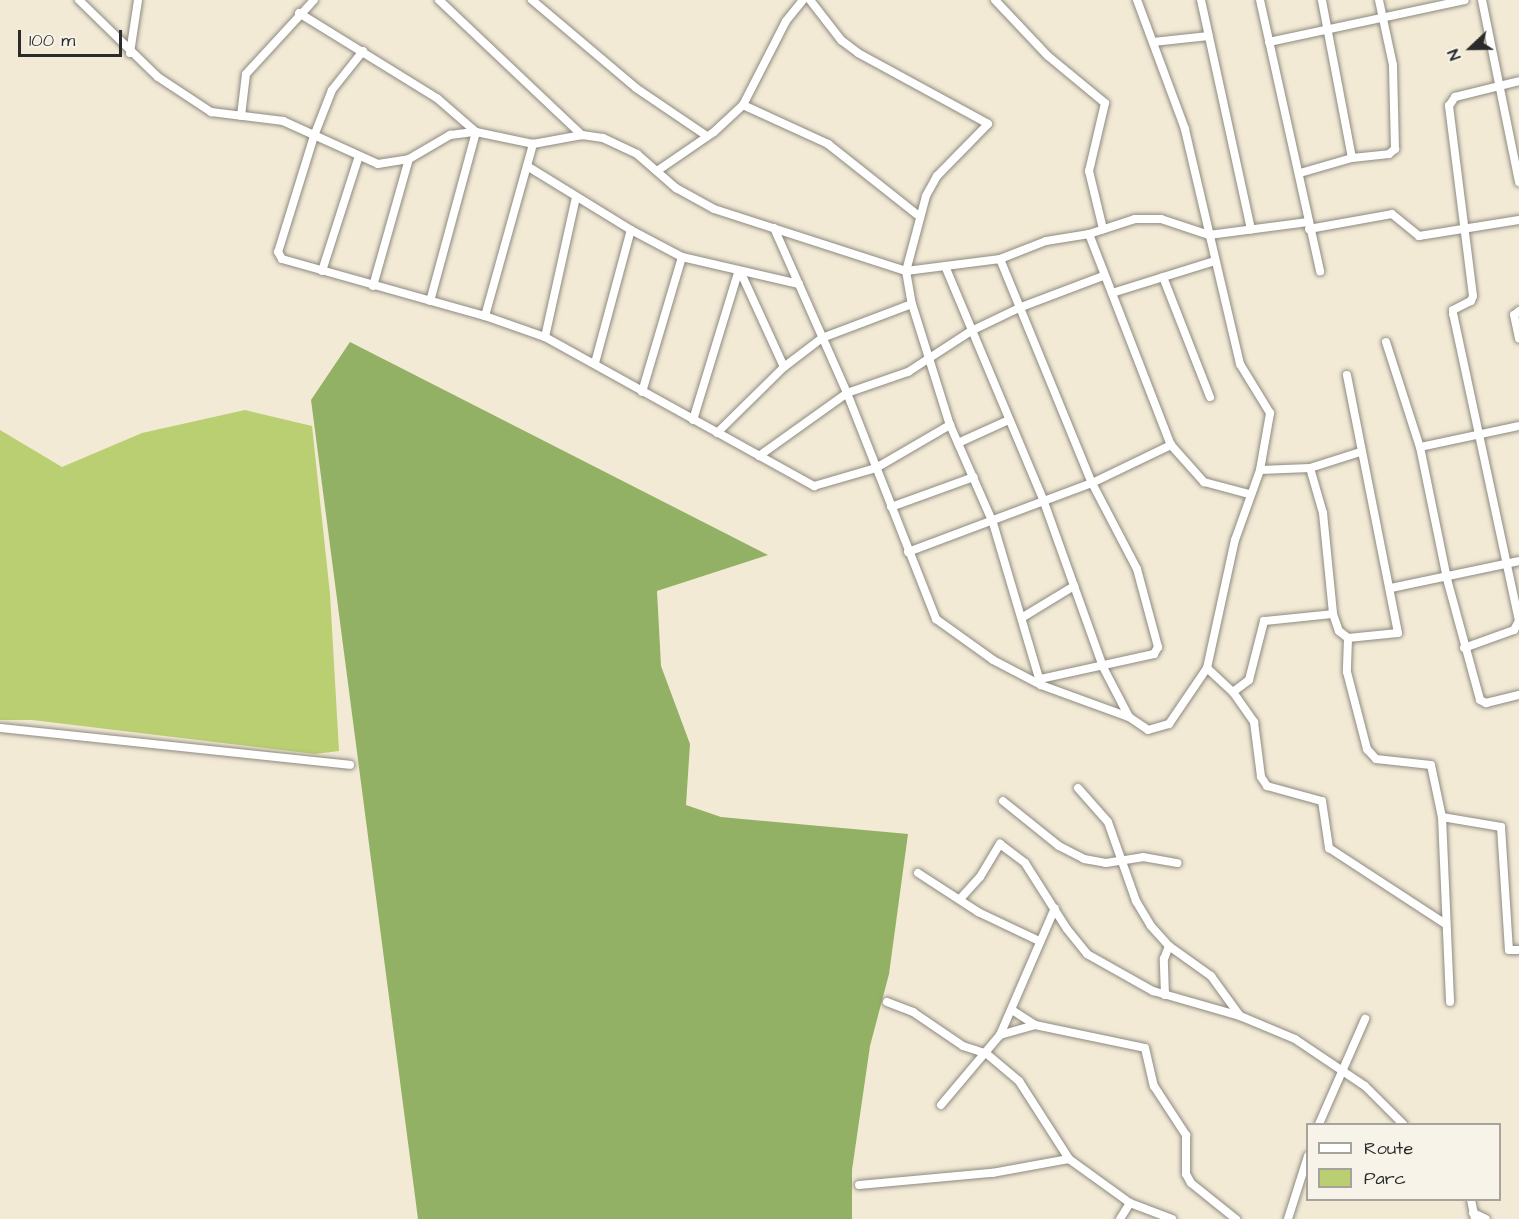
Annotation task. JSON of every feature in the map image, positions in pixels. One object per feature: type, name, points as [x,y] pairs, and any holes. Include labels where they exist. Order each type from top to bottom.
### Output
[{"type":"street","points":[[79,0],[130,53],[202,109],[284,121],[378,164],[409,159],[450,135],[476,132],[533,144],[582,135],[603,138],[637,154],[687,196],[774,228],[906,271],[1000,259],[1046,241],[1089,234],[1146,218],[1209,235],[1308,226],[1392,214],[1419,236],[1519,220]]},
{"type":"street","points":[[130,53],[138,0]]},
{"type":"street","points":[[240,116],[246,74],[299,12],[314,0]]},
{"type":"street","points":[[439,0],[582,135]]},
{"type":"street","points":[[532,0],[636,88],[707,136]]},
{"type":"street","points":[[657,171],[707,136],[743,105],[786,21],[802,0]]},
{"type":"street","points":[[810,0],[842,40],[858,53],[988,124],[937,176],[920,217],[906,271],[912,304],[950,425],[993,523],[1041,682]]},
{"type":"street","points":[[995,0],[1048,56],[1105,104],[1089,171],[1103,229]]},
{"type":"street","points":[[774,228],[847,393],[936,619],[993,660],[1041,682],[1129,717],[1153,731],[1169,724],[1207,668],[1249,494],[1260,470],[1270,413],[1240,364],[1182,119],[1137,0]]},
{"type":"street","points":[[1201,0],[1251,230]]},
{"type":"street","points":[[1260,0],[1300,173],[1308,226],[1320,271]]},
{"type":"street","points":[[1322,0],[1352,158]]},
{"type":"street","points":[[1300,173],[1352,158],[1389,154],[1395,149],[1393,65],[1379,0]]},
{"type":"street","points":[[1269,42],[1329,31],[1423,3],[1465,0]]},
{"type":"street","points":[[1482,0],[1519,182]]},
{"type":"street","points":[[299,12],[438,99],[476,132]]},
{"type":"street","points":[[1153,42],[1209,36]]},
{"type":"street","points":[[363,51],[332,90],[314,136],[278,252],[282,259],[485,316],[545,337],[818,487],[876,468],[950,425]]},
{"type":"street","points":[[1464,648],[1517,627],[1506,564],[1453,314],[1456,307],[1473,299],[1450,99],[1519,81]]},
{"type":"street","points":[[743,105],[828,144],[920,217]]},
{"type":"street","points":[[430,301],[476,132]]},
{"type":"street","points":[[485,316],[533,144]]},
{"type":"street","points":[[322,271],[359,156]]},
{"type":"street","points":[[373,286],[409,159]]},
{"type":"street","points":[[527,166],[631,230],[682,257],[740,273],[799,284]]},
{"type":"street","points":[[545,337],[576,196]]},
{"type":"street","points":[[595,363],[631,230]]},
{"type":"street","points":[[1089,234],[1103,276],[1112,293],[1171,445],[1211,486],[1249,494]]},
{"type":"street","points":[[642,392],[682,257]]},
{"type":"street","points":[[1000,259],[1092,483],[1137,569],[1158,647],[1154,654],[1041,682]]},
{"type":"street","points":[[1112,293],[1215,261]]},
{"type":"street","points":[[945,266],[1044,502],[1103,666],[1129,717]]},
{"type":"street","points":[[740,273],[784,367]]},
{"type":"street","points":[[693,420],[740,273]]},
{"type":"street","points":[[759,456],[847,393],[930,361],[971,331],[1020,307],[1103,276]]},
{"type":"street","points":[[1163,277],[1210,396]]},
{"type":"street","points":[[717,433],[784,367],[822,338],[912,304]]},
{"type":"street","points":[[1519,311],[1514,315],[1519,338]]},
{"type":"street","points":[[1386,342],[1420,447],[1447,579],[1464,648],[1482,702],[1519,695]]},
{"type":"street","points":[[1311,468],[1324,522],[1333,614],[1339,631],[1348,638],[1398,633],[1391,588],[1360,452],[1347,375]]},
{"type":"street","points":[[958,444],[1009,420]]},
{"type":"street","points":[[1420,447],[1479,432],[1519,426]]},
{"type":"street","points":[[908,552],[993,523],[1092,483],[1171,445]]},
{"type":"street","points":[[1260,470],[1311,468],[1360,452]]},
{"type":"street","points":[[891,507],[974,477]]},
{"type":"street","points":[[1391,588],[1447,579],[1519,561]]},
{"type":"street","points":[[1023,617],[1074,586]]},
{"type":"street","points":[[1233,692],[1249,680],[1264,621],[1333,614]]},
{"type":"street","points":[[1348,638],[1347,672],[1367,749],[1376,759],[1431,765],[1442,817],[1444,923],[1450,1002]]},
{"type":"street","points":[[1207,668],[1233,692],[1254,722],[1261,777],[1267,786],[1322,801],[1329,848],[1444,923]]},
{"type":"street","points":[[0,728],[350,765]]},
{"type":"street","points":[[1078,789],[1108,822],[1136,901],[1169,946],[1211,976],[1240,1016]]},
{"type":"street","points":[[1004,801],[1075,855],[1099,863],[1143,858],[1177,863]]},
{"type":"street","points":[[1442,817],[1501,827],[1509,950],[1519,950]]},
{"type":"street","points":[[960,899],[980,877],[1000,844],[1025,863],[1087,954],[1165,995],[1240,1016],[1295,1040],[1341,1073],[1365,1086],[1401,1123]]},
{"type":"street","points":[[918,873],[960,899],[1039,941]]},
{"type":"street","points":[[941,1105],[987,1054],[1000,1035],[1055,908]]},
{"type":"street","points":[[1165,995],[1164,959],[1169,946]]},
{"type":"street","points":[[887,1002],[913,1012],[963,1046],[987,1054],[1019,1082],[1069,1159],[1130,1203],[1172,1219]]},
{"type":"street","points":[[1012,1010],[1035,1025],[1145,1048],[1154,1086],[1186,1135],[1186,1174],[1191,1183],[1236,1219]]},
{"type":"street","points":[[1320,1123],[1365,1019]]},
{"type":"street","points":[[1000,1035],[1035,1025]]},
{"type":"street","points":[[860,1185],[992,1173],[1069,1159]]},
{"type":"street","points":[[1288,1219],[1306,1162]]},
{"type":"street","points":[[1471,1201],[1474,1216],[1486,1219]]},
{"type":"street","points":[[1120,1219],[1130,1203]]},
{"type":"green space","points":[[350,342],[768,555],[657,591],[661,666],[690,744],[686,805],[721,817],[908,834],[889,974],[870,1046],[852,1170],[852,1219],[418,1219],[311,400]]},
{"type":"green space","points":[[245,410],[312,426],[330,594],[339,751],[315,754],[32,720],[0,720],[0,430],[62,467],[142,433]]}]
